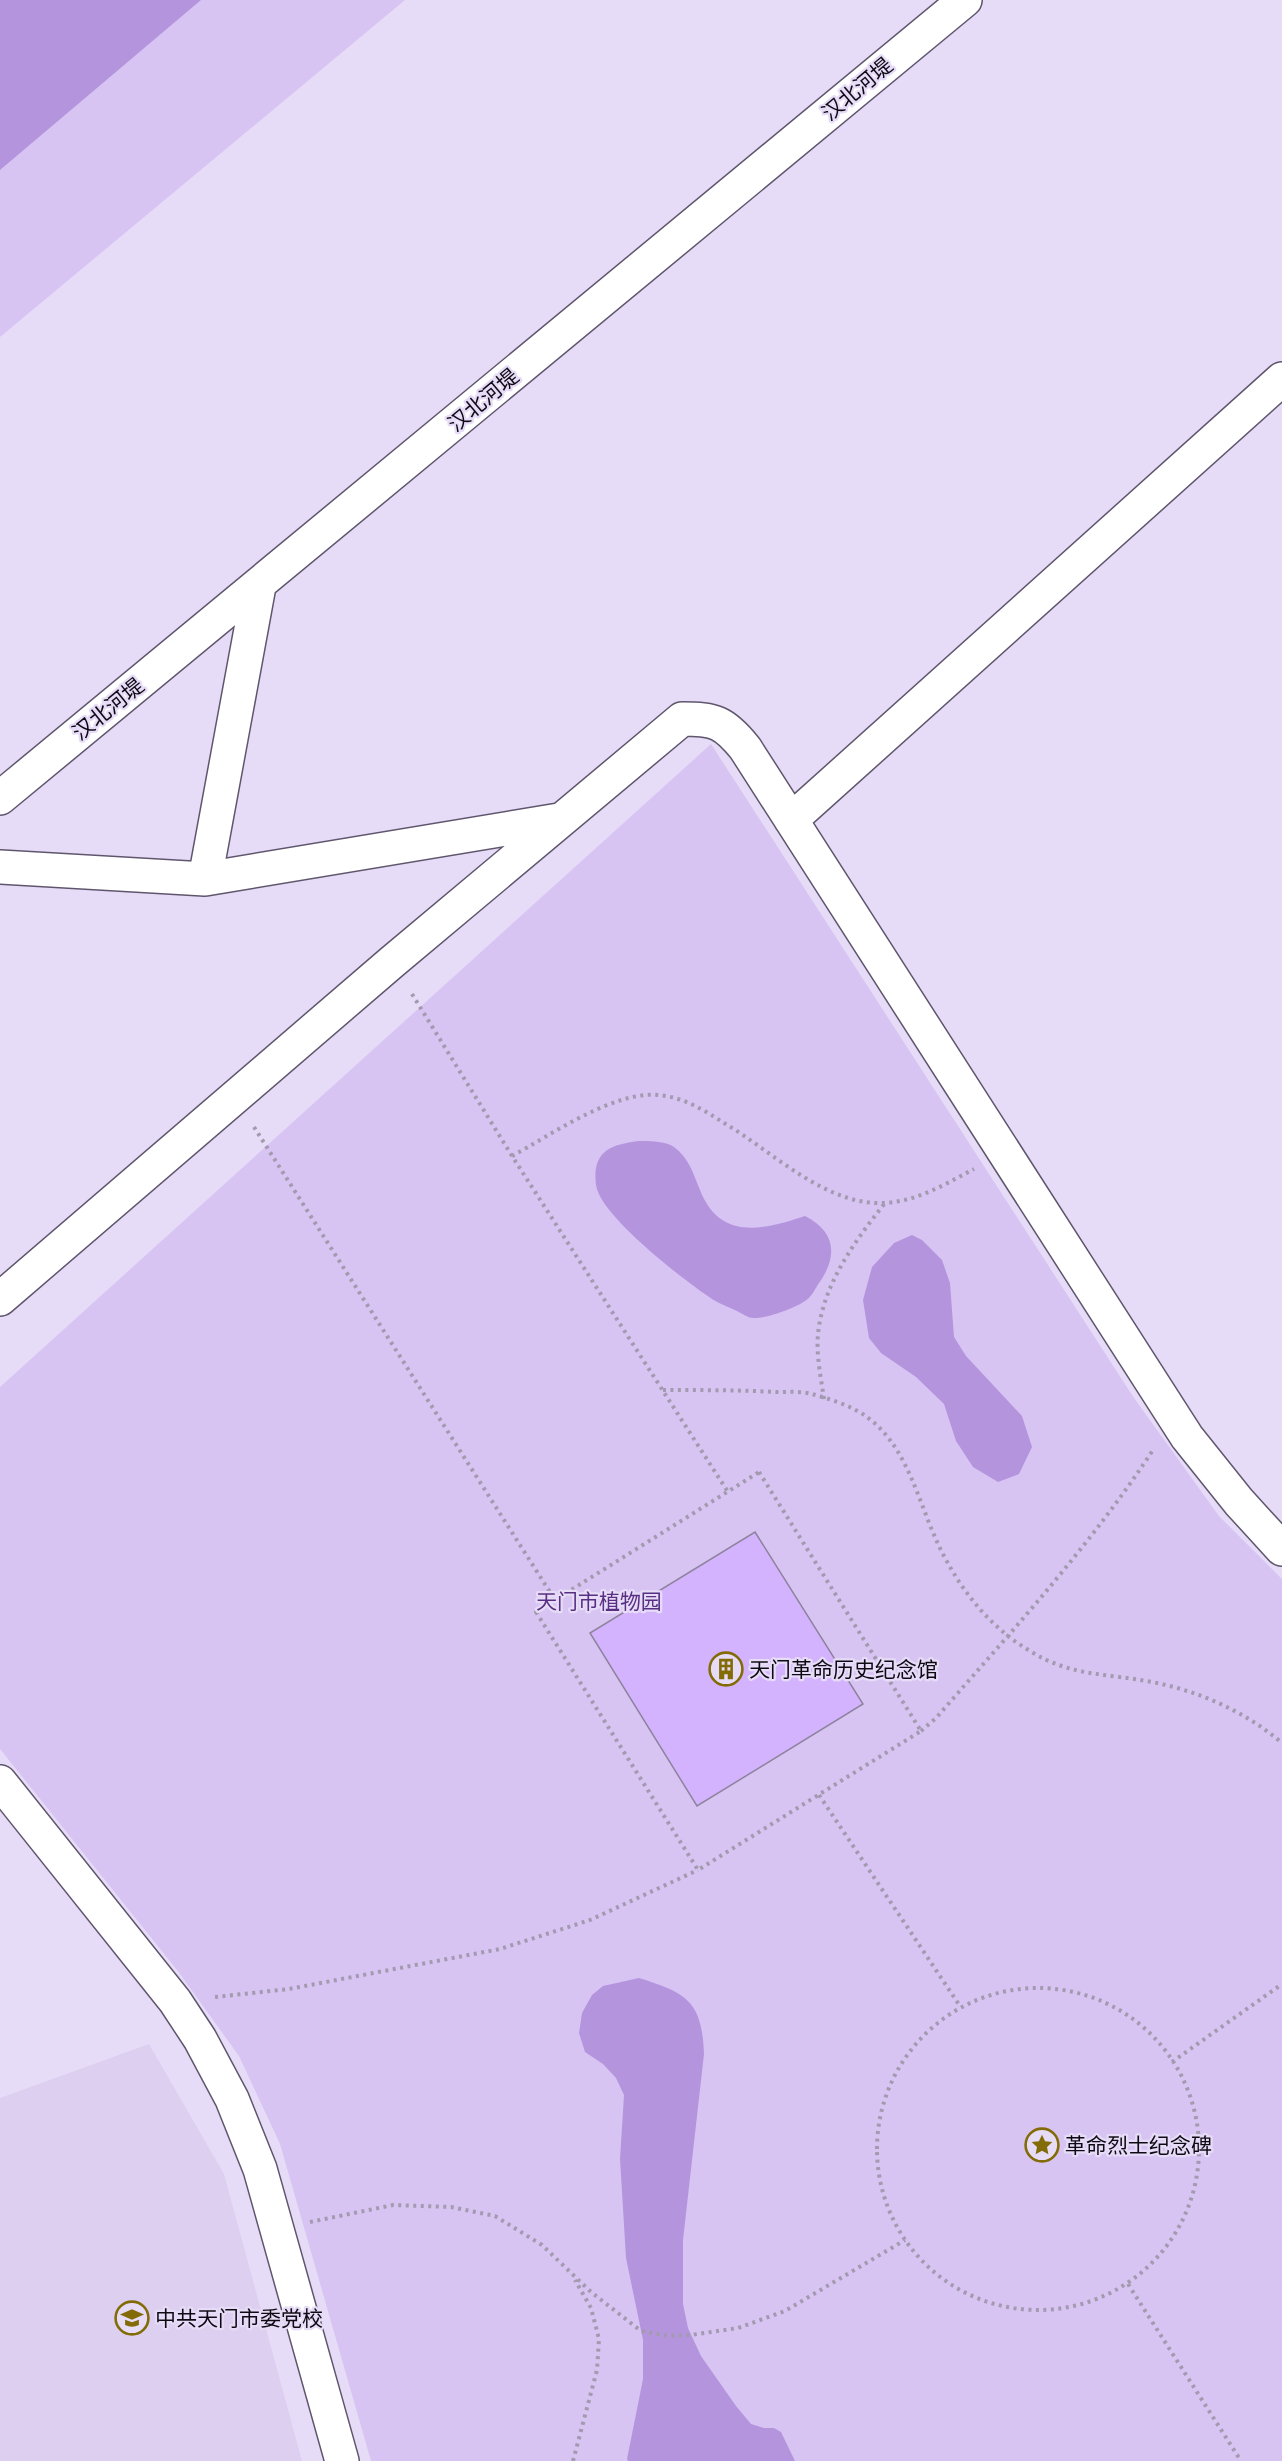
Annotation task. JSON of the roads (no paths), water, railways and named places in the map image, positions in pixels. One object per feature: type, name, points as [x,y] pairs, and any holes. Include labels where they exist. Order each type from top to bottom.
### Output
[{"type":"street","name":"汉北河堤","points":[[0,798],[965,0]]},
{"type":"street","points":[[791,820],[1282,379]]},
{"type":"street","points":[[205,879],[259,586]]},
{"type":"street","points":[[0,1299],[392,962],[682,719],[709,719],[731,731],[791,820],[1188,1437],[1239,1502],[1282,1549]]},
{"type":"street","points":[[0,867],[205,879],[559,820]]},
{"type":"street","points":[[0,1782],[175,2001],[200,2038],[232,2099],[260,2169],[342,2461]]},
{"type":"place","name":"天门革命历史纪念馆","points":[[726,1669]]},
{"type":"place","name":"革命烈士纪念碑","points":[[1042,2145]]},
{"type":"place","name":"中共天门市委党校","points":[[132,2318]]},
{"type":"park label","name":"天门市植物园","points":[[599,1601]]}]
